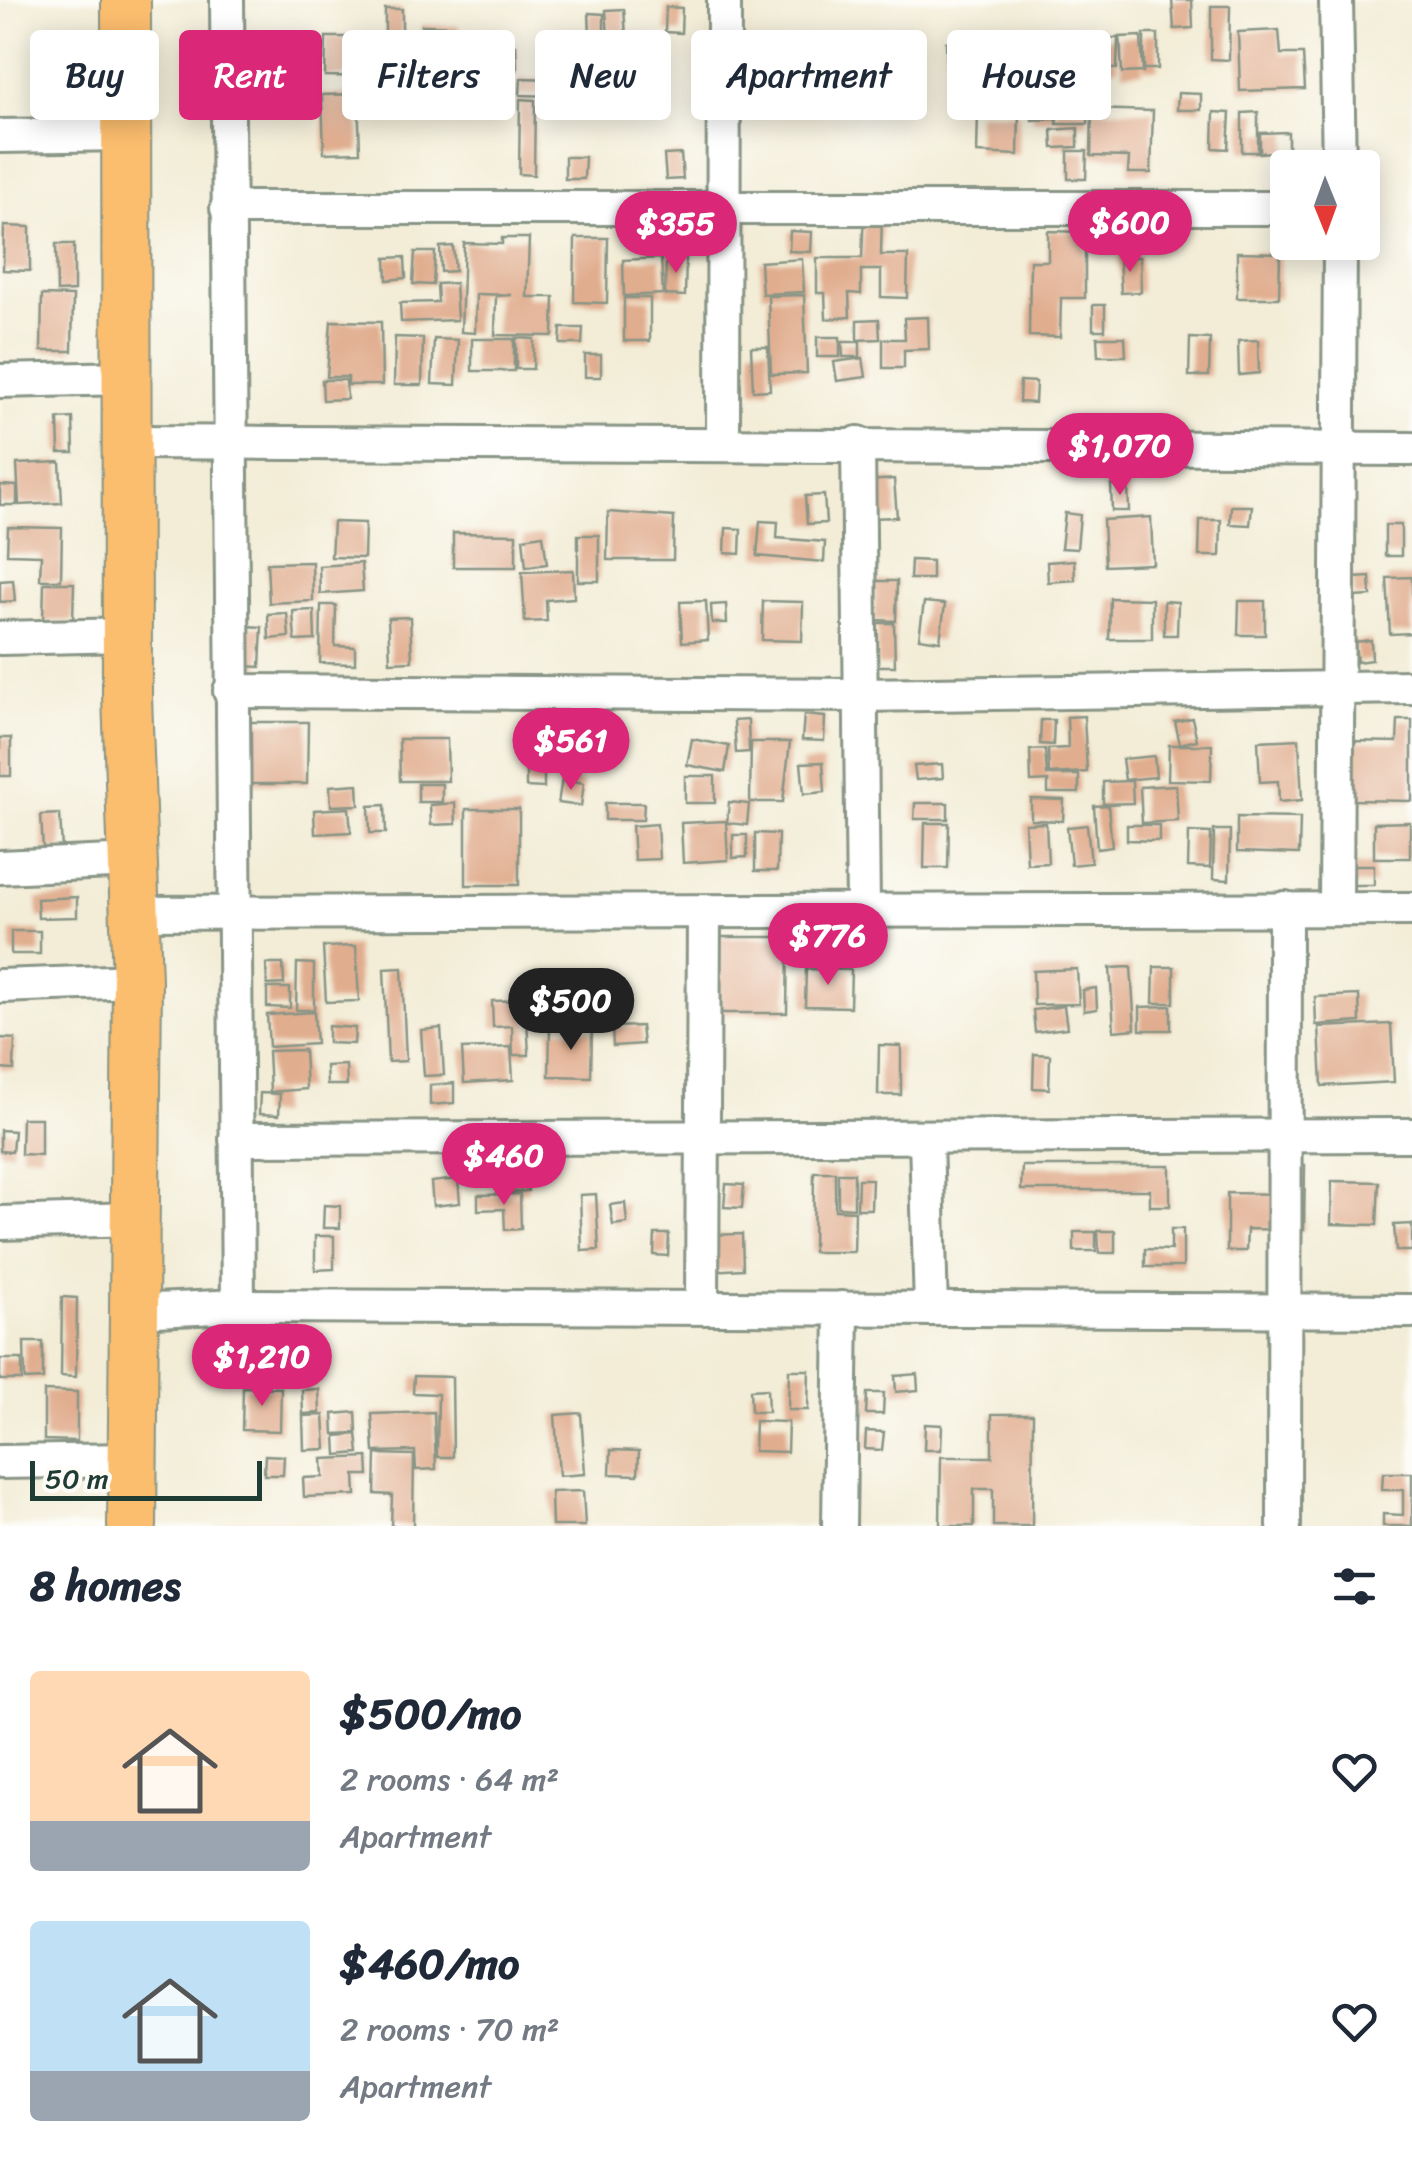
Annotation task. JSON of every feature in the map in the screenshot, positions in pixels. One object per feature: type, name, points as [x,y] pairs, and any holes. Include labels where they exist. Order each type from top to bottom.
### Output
[{"type":"highway","points":[[126,0],[127,634],[137,981],[132,1526]]},
{"type":"street","points":[[226,0],[238,1306]]},
{"type":"street","points":[[724,0],[724,445]]},
{"type":"street","points":[[1336,0],[1339,150]]},
{"type":"street","points":[[0,136],[126,134]]},
{"type":"street","points":[[227,208],[1270,208]]},
{"type":"street","points":[[1336,908],[1340,260]]},
{"type":"street","points":[[0,381],[127,378]]},
{"type":"street","points":[[127,442],[1412,449]]},
{"type":"street","points":[[858,444],[863,909]]},
{"type":"street","points":[[0,638],[127,634]]},
{"type":"street","points":[[230,691],[860,695],[1412,687]]},
{"type":"street","points":[[0,866],[134,861]]},
{"type":"street","points":[[1284,1526],[1285,908]]},
{"type":"street","points":[[135,912],[704,914],[863,909],[1412,909]]},
{"type":"street","points":[[702,1307],[704,914]]},
{"type":"street","points":[[0,986],[137,981]]},
{"type":"street","points":[[236,1139],[1284,1139],[1412,1135]]},
{"type":"street","points":[[926,1139],[932,1308]]},
{"type":"street","points":[[0,1223],[135,1218]]},
{"type":"street","points":[[136,1310],[238,1306],[1412,1311]]},
{"type":"street","points":[[838,1526],[842,1308]]},
{"type":"street","points":[[0,1462],[132,1460]]},
{"type":"building","points":[[1172,0],[1192,0],[1193,28],[1174,29]]},
{"type":"building","points":[[1211,6],[1230,6],[1229,60],[1211,59]]},
{"type":"building","points":[[666,7],[682,8],[681,33],[665,30]]},
{"type":"building","points":[[385,9],[402,9],[402,30],[385,30]]},
{"type":"building","points":[[624,9],[626,30],[608,30],[606,10]]},
{"type":"building","points":[[589,13],[604,14],[604,30],[590,30]]},
{"type":"building","points":[[422,25],[459,26],[459,30],[422,30]]},
{"type":"building","points":[[1279,30],[1281,54],[1303,54],[1305,89],[1240,91],[1238,32]]},
{"type":"building","points":[[1144,34],[1158,34],[1158,69],[1144,69]]},
{"type":"building","points":[[1141,36],[1143,72],[1122,73],[1120,37]]},
{"type":"building","points":[[326,37],[342,37],[342,76],[325,76]]},
{"type":"building","points":[[1111,38],[1118,38],[1117,69],[1111,69]]},
{"type":"building","points":[[521,78],[535,78],[535,95],[520,95]]},
{"type":"building","points":[[1178,93],[1201,94],[1201,110],[1177,110]]},
{"type":"building","points":[[342,94],[342,120],[359,120],[360,152],[324,153],[322,95]]},
{"type":"building","points":[[520,99],[535,100],[534,175],[519,174]]},
{"type":"building","points":[[1111,110],[1153,111],[1151,173],[1128,173],[1129,157],[1091,156],[1092,120],[1111,120]]},
{"type":"building","points":[[1214,112],[1230,113],[1228,149],[1213,148]]},
{"type":"building","points":[[1258,112],[1258,152],[1242,152],[1242,113]]},
{"type":"building","points":[[978,120],[1019,120],[1018,155],[977,153]]},
{"type":"building","points":[[1057,120],[1088,120],[1088,124],[1057,124]]},
{"type":"building","points":[[1078,128],[1078,147],[1053,148],[1052,130]]},
{"type":"building","points":[[1288,132],[1288,150],[1260,153],[1260,133]]},
{"type":"building","points":[[1068,151],[1087,151],[1086,179],[1068,179]]},
{"type":"building","points":[[681,154],[683,179],[666,180],[664,155]]},
{"type":"building","points":[[565,157],[585,157],[584,179],[565,179]]},
{"type":"building","points":[[864,211],[882,211],[881,255],[908,255],[907,298],[881,297],[881,270],[861,270],[861,294],[849,293],[850,317],[826,319],[825,293],[817,293],[817,258],[862,258]]},
{"type":"building","points":[[4,226],[30,227],[30,271],[3,270]]},
{"type":"building","points":[[790,231],[812,232],[811,252],[789,251]]},
{"type":"building","points":[[1048,231],[1085,232],[1085,298],[1061,298],[1060,337],[1029,336],[1030,261],[1048,261]]},
{"type":"building","points":[[502,238],[529,238],[527,297],[554,297],[553,336],[495,335],[496,296],[512,295],[476,294],[475,333],[461,332],[464,243],[502,244]]},
{"type":"building","points":[[575,238],[608,238],[607,303],[574,302]]},
{"type":"building","points":[[56,244],[74,244],[74,291],[57,292]]},
{"type":"building","points":[[453,246],[455,271],[441,272],[440,247]]},
{"type":"building","points":[[415,252],[435,252],[433,285],[413,284]]},
{"type":"building","points":[[1237,252],[1270,253],[1270,260],[1280,260],[1279,298],[1237,298]]},
{"type":"building","points":[[666,256],[686,257],[685,296],[665,295]]},
{"type":"building","points":[[405,257],[406,278],[387,280],[386,258]]},
{"type":"building","points":[[1119,257],[1140,257],[1141,292],[1121,293]]},
{"type":"building","points":[[661,258],[663,294],[624,296],[623,260]]},
{"type":"building","points":[[802,259],[804,292],[762,294],[760,262]]},
{"type":"building","points":[[455,283],[457,320],[401,322],[400,303],[438,302],[437,284]]},
{"type":"building","points":[[42,295],[73,296],[72,351],[41,351]]},
{"type":"building","points":[[804,295],[807,373],[771,374],[768,296]]},
{"type":"building","points":[[624,298],[650,298],[650,341],[624,341]]},
{"type":"building","points":[[1093,305],[1105,305],[1105,330],[1093,330]]},
{"type":"building","points":[[928,317],[929,349],[904,350],[904,368],[883,368],[883,339],[905,339],[904,318]]},
{"type":"building","points":[[879,319],[880,339],[857,340],[857,320]]},
{"type":"building","points":[[331,321],[381,322],[382,385],[348,385],[348,377],[327,377]]},
{"type":"building","points":[[561,328],[583,328],[582,344],[560,344]]},
{"type":"building","points":[[395,337],[423,338],[422,385],[394,385]]},
{"type":"building","points":[[817,337],[840,337],[840,357],[817,357]]},
{"type":"building","points":[[1097,337],[1125,337],[1126,356],[1098,356]]},
{"type":"building","points":[[516,338],[534,339],[533,369],[516,369]]},
{"type":"building","points":[[1190,338],[1210,339],[1209,376],[1189,376]]},
{"type":"building","points":[[434,339],[458,340],[456,385],[432,384]]},
{"type":"building","points":[[472,339],[514,339],[514,371],[472,371]]},
{"type":"building","points":[[1258,340],[1259,373],[1239,375],[1238,341]]},
{"type":"building","points":[[842,342],[860,342],[860,357],[843,357]]},
{"type":"building","points":[[751,347],[768,347],[770,390],[753,391]]},
{"type":"building","points":[[585,355],[601,355],[601,377],[585,377]]},
{"type":"building","points":[[863,358],[866,377],[837,381],[834,362]]},
{"type":"building","points":[[322,380],[346,380],[347,399],[323,400]]},
{"type":"building","points":[[1020,381],[1036,382],[1035,403],[1019,402]]},
{"type":"building","points":[[73,418],[74,453],[59,453],[58,419]]},
{"type":"building","points":[[60,462],[62,503],[19,505],[17,464]]},
{"type":"building","points":[[894,479],[897,517],[870,518],[868,481]]},
{"type":"building","points":[[1128,484],[1129,511],[1112,511],[1111,485]]},
{"type":"building","points":[[0,485],[17,486],[17,505],[0,505]]},
{"type":"building","points":[[824,495],[826,523],[807,524],[805,496]]},
{"type":"building","points":[[1231,506],[1252,506],[1250,525],[1230,524]]},
{"type":"building","points":[[608,512],[674,517],[673,560],[607,560]]},
{"type":"building","points":[[1065,513],[1080,515],[1077,549],[1061,548]]},
{"type":"building","points":[[1151,517],[1153,564],[1105,566],[1103,520]]},
{"type":"building","points":[[1200,520],[1221,520],[1220,556],[1199,556]]},
{"type":"building","points":[[760,521],[778,522],[777,538],[825,542],[824,562],[757,556]]},
{"type":"building","points":[[333,522],[365,523],[364,558],[331,557]]},
{"type":"building","points":[[1385,525],[1401,525],[1401,556],[1385,556]]},
{"type":"building","points":[[8,527],[62,528],[61,580],[40,580],[41,555],[7,554]]},
{"type":"building","points":[[726,528],[741,529],[740,554],[725,553]]},
{"type":"building","points":[[453,533],[516,534],[516,567],[453,567]]},
{"type":"building","points":[[543,535],[547,564],[526,567],[523,538]]},
{"type":"building","points":[[578,535],[599,535],[599,581],[578,581]]},
{"type":"building","points":[[911,560],[932,561],[932,579],[910,579]]},
{"type":"building","points":[[1074,560],[1075,580],[1048,582],[1047,562]]},
{"type":"building","points":[[312,562],[313,601],[269,603],[267,563]]},
{"type":"building","points":[[361,563],[363,591],[320,594],[319,566]]},
{"type":"building","points":[[573,570],[574,598],[546,600],[547,621],[525,622],[522,572]]},
{"type":"building","points":[[1370,577],[1371,596],[1354,597],[1353,578]]},
{"type":"building","points":[[1412,577],[1412,633],[1390,634],[1387,578]]},
{"type":"building","points":[[13,580],[15,601],[0,602],[0,581]]},
{"type":"building","points":[[876,581],[897,581],[896,621],[874,620]]},
{"type":"building","points":[[44,583],[74,583],[73,621],[43,621]]},
{"type":"building","points":[[1110,598],[1152,599],[1152,639],[1109,639]]},
{"type":"building","points":[[706,601],[708,640],[682,642],[680,602]]},
{"type":"building","points":[[763,601],[803,602],[802,641],[762,640]]},
{"type":"building","points":[[1164,601],[1178,602],[1177,635],[1164,635]]},
{"type":"building","points":[[1239,601],[1265,601],[1265,635],[1238,635]]},
{"type":"building","points":[[924,602],[945,604],[940,641],[919,638]]},
{"type":"building","points":[[726,604],[727,623],[712,623],[711,605]]},
{"type":"building","points":[[321,605],[336,605],[335,646],[355,647],[355,664],[320,663]]},
{"type":"building","points":[[314,610],[315,640],[295,641],[293,611]]},
{"type":"building","points":[[287,613],[289,637],[269,639],[268,614]]},
{"type":"building","points":[[410,617],[412,661],[390,662],[388,618]]},
{"type":"building","points":[[877,623],[894,623],[895,666],[878,666]]},
{"type":"building","points":[[230,625],[262,627],[260,667],[228,665]]},
{"type":"building","points":[[1371,640],[1372,660],[1357,662],[1355,642]]},
{"type":"building","points":[[804,715],[825,717],[824,741],[802,740]]},
{"type":"building","points":[[1084,716],[1087,772],[1049,774],[1048,749],[1068,748],[1067,717]]},
{"type":"building","points":[[1192,718],[1197,740],[1180,744],[1175,722]]},
{"type":"building","points":[[748,720],[749,752],[736,753],[734,721]]},
{"type":"building","points":[[1041,720],[1054,720],[1053,745],[1040,744]]},
{"type":"building","points":[[1398,720],[1412,720],[1412,801],[1352,800],[1352,741],[1397,742]]},
{"type":"building","points":[[240,722],[308,722],[307,784],[240,784]]},
{"type":"building","points":[[0,738],[11,738],[11,776],[0,776]]},
{"type":"building","points":[[399,739],[447,739],[448,781],[400,781]]},
{"type":"building","points":[[692,739],[729,746],[725,772],[687,765]]},
{"type":"building","points":[[1299,739],[1302,800],[1279,802],[1278,781],[1260,782],[1258,741]]},
{"type":"building","points":[[751,742],[790,742],[783,802],[750,802]]},
{"type":"building","points":[[1169,745],[1212,745],[1211,781],[1168,780]]},
{"type":"building","points":[[1045,749],[1047,775],[1079,775],[1079,793],[1048,793],[1048,781],[1031,782],[1030,750]]},
{"type":"building","points":[[526,754],[544,754],[544,788],[526,787]]},
{"type":"building","points":[[1154,756],[1156,777],[1125,780],[1122,759]]},
{"type":"building","points":[[823,762],[825,792],[804,794],[801,763]]},
{"type":"building","points":[[942,764],[943,778],[916,780],[914,766]]},
{"type":"building","points":[[685,776],[715,776],[715,803],[685,803]]},
{"type":"building","points":[[562,779],[584,783],[581,806],[558,803]]},
{"type":"building","points":[[1132,781],[1133,803],[1103,804],[1103,782]]},
{"type":"building","points":[[358,784],[359,805],[331,806],[330,786]]},
{"type":"building","points":[[418,784],[442,784],[442,802],[418,802]]},
{"type":"building","points":[[1176,785],[1178,821],[1142,823],[1140,787]]},
{"type":"building","points":[[1031,799],[1064,800],[1063,821],[1031,820]]},
{"type":"building","points":[[729,802],[749,804],[747,825],[727,823]]},
{"type":"building","points":[[455,803],[456,824],[431,825],[430,805]]},
{"type":"building","points":[[605,803],[644,803],[643,820],[605,820]]},
{"type":"building","points":[[915,803],[948,803],[948,819],[914,819]]},
{"type":"building","points":[[385,805],[386,833],[370,833],[369,806]]},
{"type":"building","points":[[1108,805],[1112,847],[1097,849],[1094,806]]},
{"type":"building","points":[[349,808],[351,832],[315,834],[314,810]]},
{"type":"building","points":[[466,809],[519,809],[519,885],[466,885]]},
{"type":"building","points":[[60,814],[62,850],[43,851],[41,815]]},
{"type":"building","points":[[1237,817],[1300,818],[1299,854],[1237,852]]},
{"type":"building","points":[[726,821],[728,860],[683,863],[681,823]]},
{"type":"building","points":[[1410,822],[1410,858],[1374,858],[1374,823]]},
{"type":"building","points":[[925,823],[949,823],[948,868],[924,868]]},
{"type":"building","points":[[1046,823],[1048,863],[1027,864],[1025,824]]},
{"type":"building","points":[[657,824],[659,859],[634,860],[632,826]]},
{"type":"building","points":[[1087,825],[1091,863],[1071,865],[1067,827]]},
{"type":"building","points":[[1127,825],[1159,825],[1159,841],[1127,840]]},
{"type":"building","points":[[1214,830],[1230,830],[1229,880],[1213,879]]},
{"type":"building","points":[[1189,832],[1211,833],[1210,868],[1188,867]]},
{"type":"building","points":[[755,833],[778,834],[777,871],[755,871]]},
{"type":"building","points":[[733,835],[747,835],[747,857],[733,858]]},
{"type":"building","points":[[1353,865],[1374,865],[1374,885],[1353,885]]},
{"type":"building","points":[[77,897],[77,917],[38,918],[37,899]]},
{"type":"building","points":[[11,931],[40,931],[40,954],[11,954]]},
{"type":"building","points":[[719,937],[788,937],[787,1013],[719,1013]]},
{"type":"building","points":[[356,946],[359,1001],[326,1002],[323,947]]},
{"type":"building","points":[[297,963],[314,964],[314,1010],[296,1010]]},
{"type":"building","points":[[266,964],[283,964],[284,984],[267,985]]},
{"type":"building","points":[[1131,967],[1135,1029],[1114,1031],[1110,968]]},
{"type":"building","points":[[1154,967],[1174,967],[1174,1003],[1153,1003]]},
{"type":"building","points":[[402,968],[406,1061],[388,1062],[384,969]]},
{"type":"building","points":[[806,969],[851,970],[850,1007],[805,1006]]},
{"type":"building","points":[[1077,969],[1079,1004],[1034,1005],[1033,971]]},
{"type":"building","points":[[267,988],[290,988],[290,1008],[267,1007]]},
{"type":"building","points":[[1096,988],[1097,1009],[1084,1011],[1083,990]]},
{"type":"building","points":[[1359,995],[1360,1022],[1316,1025],[1315,997]]},
{"type":"building","points":[[585,998],[586,1016],[560,1018],[559,1000]]},
{"type":"building","points":[[526,1000],[529,1055],[513,1055],[512,1026],[493,1027],[492,1001]]},
{"type":"building","points":[[1064,1006],[1067,1028],[1035,1032],[1033,1010]]},
{"type":"building","points":[[1171,1006],[1171,1030],[1140,1030],[1140,1007]]},
{"type":"building","points":[[314,1012],[316,1044],[269,1047],[267,1015]]},
{"type":"building","points":[[1391,1024],[1394,1082],[1322,1086],[1319,1027]]},
{"type":"building","points":[[328,1026],[355,1028],[354,1044],[328,1043]]},
{"type":"building","points":[[641,1026],[643,1044],[613,1046],[612,1027]]},
{"type":"building","points":[[441,1028],[444,1075],[424,1076],[421,1030]]},
{"type":"building","points":[[550,1029],[592,1030],[591,1077],[549,1076]]},
{"type":"building","points":[[0,1038],[15,1039],[14,1070],[0,1069]]},
{"type":"building","points":[[879,1045],[901,1046],[901,1095],[878,1095]]},
{"type":"building","points":[[511,1047],[513,1080],[464,1083],[462,1049]]},
{"type":"building","points":[[304,1050],[306,1089],[270,1092],[268,1051]]},
{"type":"building","points":[[1034,1054],[1050,1055],[1049,1089],[1033,1088]]},
{"type":"building","points":[[346,1065],[347,1085],[327,1085],[326,1066]]},
{"type":"building","points":[[454,1083],[454,1103],[430,1105],[430,1085]]},
{"type":"building","points":[[260,1093],[280,1094],[279,1115],[259,1114]]},
{"type":"building","points":[[22,1118],[41,1118],[41,1155],[21,1154]]},
{"type":"building","points":[[0,1130],[14,1131],[12,1152],[0,1151]]},
{"type":"building","points":[[1288,1165],[1305,1165],[1304,1230],[1247,1229],[1246,1251],[1227,1251],[1227,1193],[1288,1194]]},
{"type":"building","points":[[1022,1166],[1170,1166],[1170,1206],[1150,1206],[1150,1190],[1021,1190]]},
{"type":"building","points":[[526,1167],[528,1191],[509,1193],[508,1168]]},
{"type":"building","points":[[814,1172],[835,1172],[835,1210],[855,1211],[854,1252],[813,1252]]},
{"type":"building","points":[[838,1173],[854,1173],[854,1208],[838,1207]]},
{"type":"building","points":[[458,1179],[460,1203],[433,1206],[431,1182]]},
{"type":"building","points":[[858,1179],[872,1179],[871,1209],[857,1209]]},
{"type":"building","points":[[1332,1181],[1379,1182],[1377,1225],[1331,1224]]},
{"type":"building","points":[[726,1184],[744,1185],[742,1208],[724,1207]]},
{"type":"building","points":[[520,1194],[521,1229],[505,1230],[504,1209],[478,1210],[478,1195]]},
{"type":"building","points":[[596,1194],[599,1250],[582,1251],[580,1195]]},
{"type":"building","points":[[625,1203],[627,1223],[613,1225],[610,1205]]},
{"type":"building","points":[[324,1205],[340,1206],[340,1228],[323,1228]]},
{"type":"building","points":[[1412,1224],[1412,1251],[1396,1251],[1394,1225]]},
{"type":"building","points":[[1171,1229],[1183,1229],[1183,1267],[1145,1267],[1145,1249],[1171,1250]]},
{"type":"building","points":[[1098,1231],[1115,1231],[1115,1253],[1099,1253]]},
{"type":"building","points":[[1074,1232],[1096,1232],[1096,1251],[1074,1251]]},
{"type":"building","points":[[655,1234],[669,1234],[668,1256],[654,1255]]},
{"type":"building","points":[[742,1234],[743,1269],[709,1271],[707,1235]]},
{"type":"building","points":[[315,1236],[334,1236],[334,1269],[315,1270]]},
{"type":"building","points":[[62,1297],[77,1298],[76,1377],[61,1376]]},
{"type":"building","points":[[24,1342],[43,1342],[43,1379],[25,1380]]},
{"type":"building","points":[[0,1359],[22,1359],[22,1380],[0,1380]]},
{"type":"building","points":[[789,1370],[809,1370],[808,1410],[788,1410]]},
{"type":"building","points":[[917,1374],[918,1390],[896,1392],[895,1376]]},
{"type":"building","points":[[414,1376],[452,1377],[453,1457],[437,1457],[438,1394],[413,1393]]},
{"type":"building","points":[[243,1387],[281,1388],[280,1431],[242,1430]]},
{"type":"building","points":[[319,1389],[320,1413],[303,1414],[302,1390]]},
{"type":"building","points":[[767,1389],[768,1412],[751,1412],[750,1390]]},
{"type":"building","points":[[44,1391],[77,1392],[77,1441],[44,1440]]},
{"type":"building","points":[[867,1393],[884,1393],[883,1414],[866,1414]]},
{"type":"building","points":[[356,1412],[357,1433],[334,1434],[333,1414]]},
{"type":"building","points":[[434,1412],[436,1469],[416,1470],[415,1451],[374,1452],[372,1414]]},
{"type":"building","points":[[581,1413],[585,1474],[559,1476],[555,1415]]},
{"type":"building","points":[[992,1414],[1033,1414],[1032,1526],[993,1526],[993,1489],[974,1489],[974,1526],[940,1526],[941,1457],[992,1457]]},
{"type":"building","points":[[324,1415],[326,1449],[304,1450],[303,1416]]},
{"type":"building","points":[[755,1421],[788,1422],[787,1452],[754,1451]]},
{"type":"building","points":[[925,1424],[942,1425],[941,1450],[924,1450]]},
{"type":"building","points":[[866,1431],[884,1432],[882,1450],[865,1449]]},
{"type":"building","points":[[357,1434],[359,1453],[337,1455],[336,1436]]},
{"type":"building","points":[[611,1450],[639,1451],[638,1475],[610,1474]]},
{"type":"building","points":[[376,1454],[414,1455],[413,1526],[391,1526],[392,1495],[375,1494]]},
{"type":"building","points":[[265,1455],[284,1456],[283,1475],[264,1475]]},
{"type":"building","points":[[368,1457],[369,1475],[355,1475],[356,1495],[304,1497],[303,1478],[323,1477],[322,1459]]},
{"type":"building","points":[[1383,1473],[1412,1473],[1412,1526],[1383,1526],[1383,1514],[1403,1515],[1403,1490],[1382,1490]]},
{"type":"building","points":[[583,1491],[585,1526],[552,1526],[551,1492]]}]
